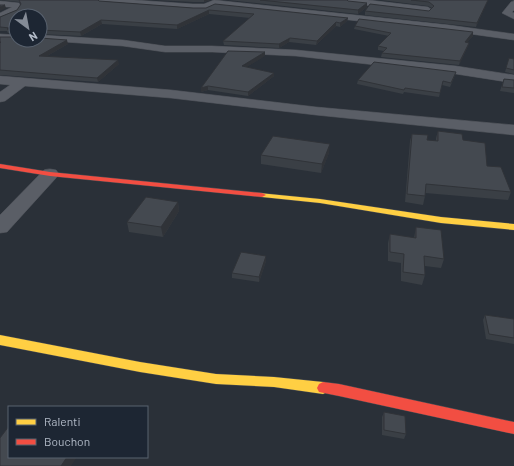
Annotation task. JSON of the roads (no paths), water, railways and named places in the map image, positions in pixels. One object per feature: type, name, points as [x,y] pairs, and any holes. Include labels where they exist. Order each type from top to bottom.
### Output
[{"type":"street","points":[[100,0],[137,1],[198,7],[208,6],[216,2],[380,20],[514,37]]},
{"type":"street","points":[[348,0],[428,10]]},
{"type":"street","points":[[0,4],[16,5],[17,7],[0,17]]},
{"type":"street","points":[[514,4],[508,13],[514,16]]},
{"type":"street","points":[[48,38],[123,43],[165,49],[212,49],[311,54],[514,78]]},
{"type":"street","points":[[0,80],[171,94],[316,111],[514,130]]},
{"type":"street","points":[[0,98],[22,82]]},
{"type":"street","points":[[0,166],[50,174],[320,201],[441,220],[514,227]]},
{"type":"street","points":[[0,227],[50,174]]},
{"type":"street","points":[[0,340],[140,367],[216,379],[274,382],[339,390],[514,428]]}]
